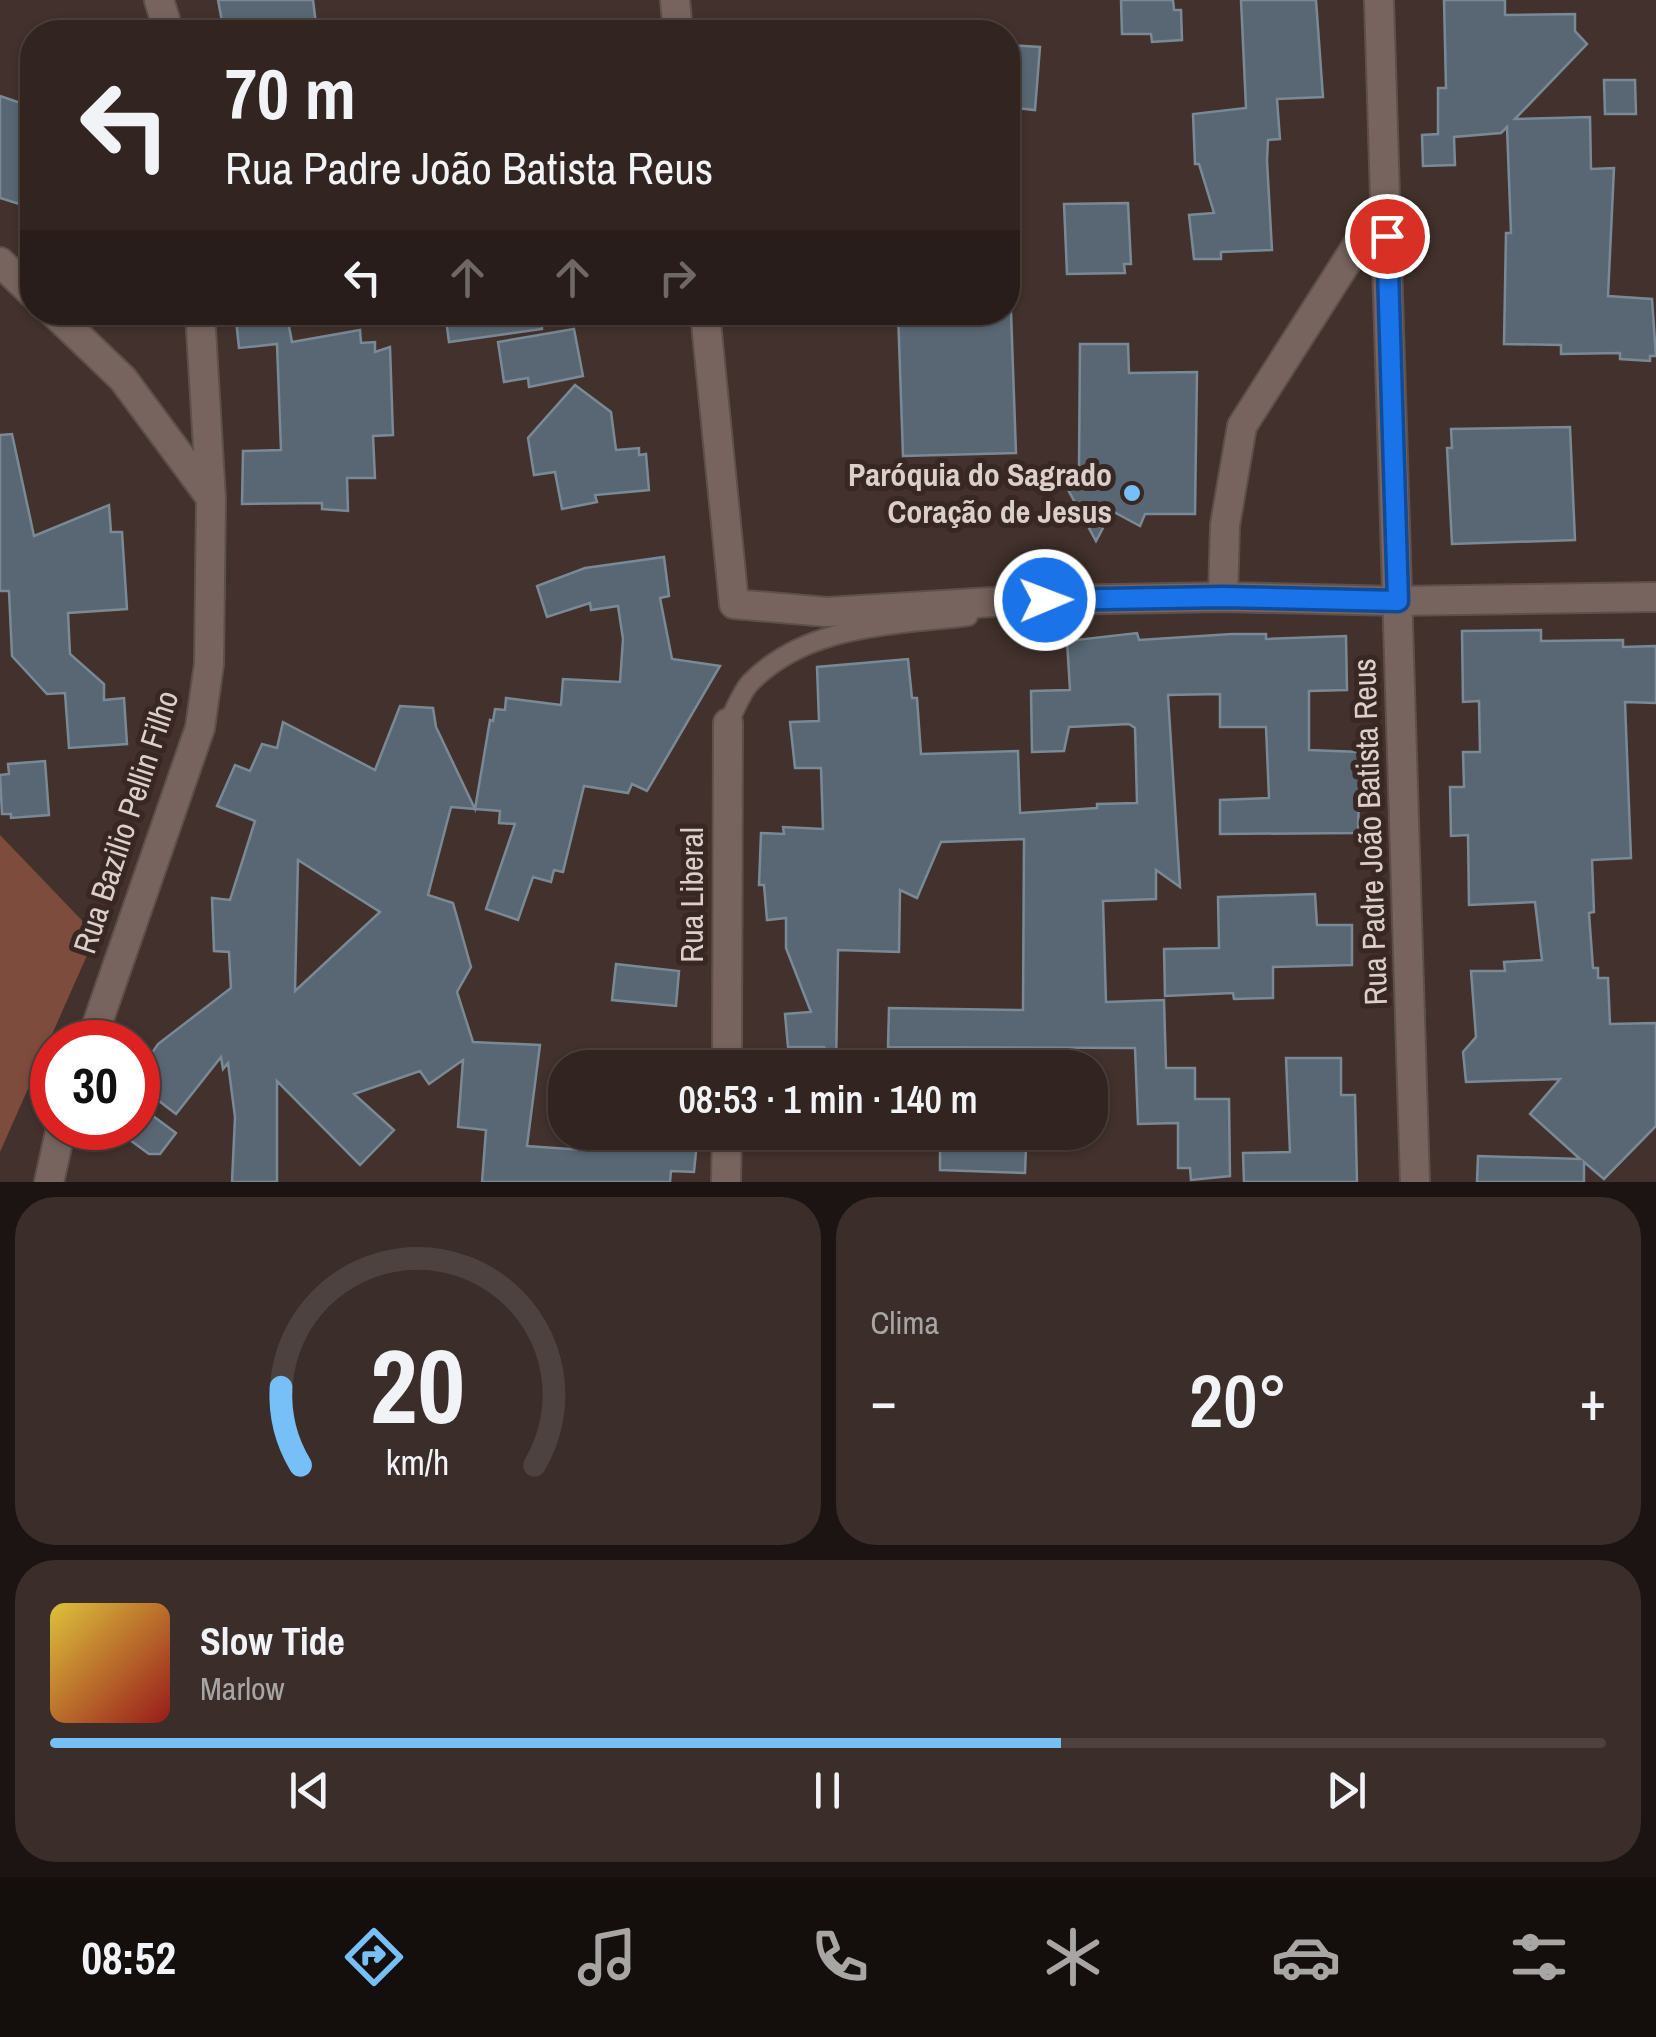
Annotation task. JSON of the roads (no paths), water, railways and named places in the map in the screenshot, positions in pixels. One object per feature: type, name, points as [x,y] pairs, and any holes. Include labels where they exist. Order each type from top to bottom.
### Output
[{"type":"street","name":"Rua Padre João Batista Reus","points":[[1380,0],[1415,1182]]},
{"type":"street","points":[[1223,597],[1225,525],[1242,426],[1386,200]]},
{"type":"street","points":[[0,262],[20,281]]},
{"type":"street","points":[[67,325],[123,379],[212,499]]},
{"type":"street","name":"Rua Bazilio Pellin Filho","points":[[98,1020],[200,728],[210,664],[212,499],[201,325]]},
{"type":"street","points":[[706,325],[734,604],[827,612],[1010,601],[1223,597],[1398,601],[1656,597]]},
{"type":"street","name":"Rua Liberal","points":[[727,1050],[728,723]]},
{"type":"street","points":[[50,1182],[57,1150]]},
{"type":"street","points":[[726,1150],[726,1182]]},
{"type":"lane","points":[[728,723],[748,685],[784,655],[827,635],[978,614],[1010,601]]},
{"type":"place","name":"Paróquia do Sagrado Coração de Jesus","points":[[1132,493]]}]
